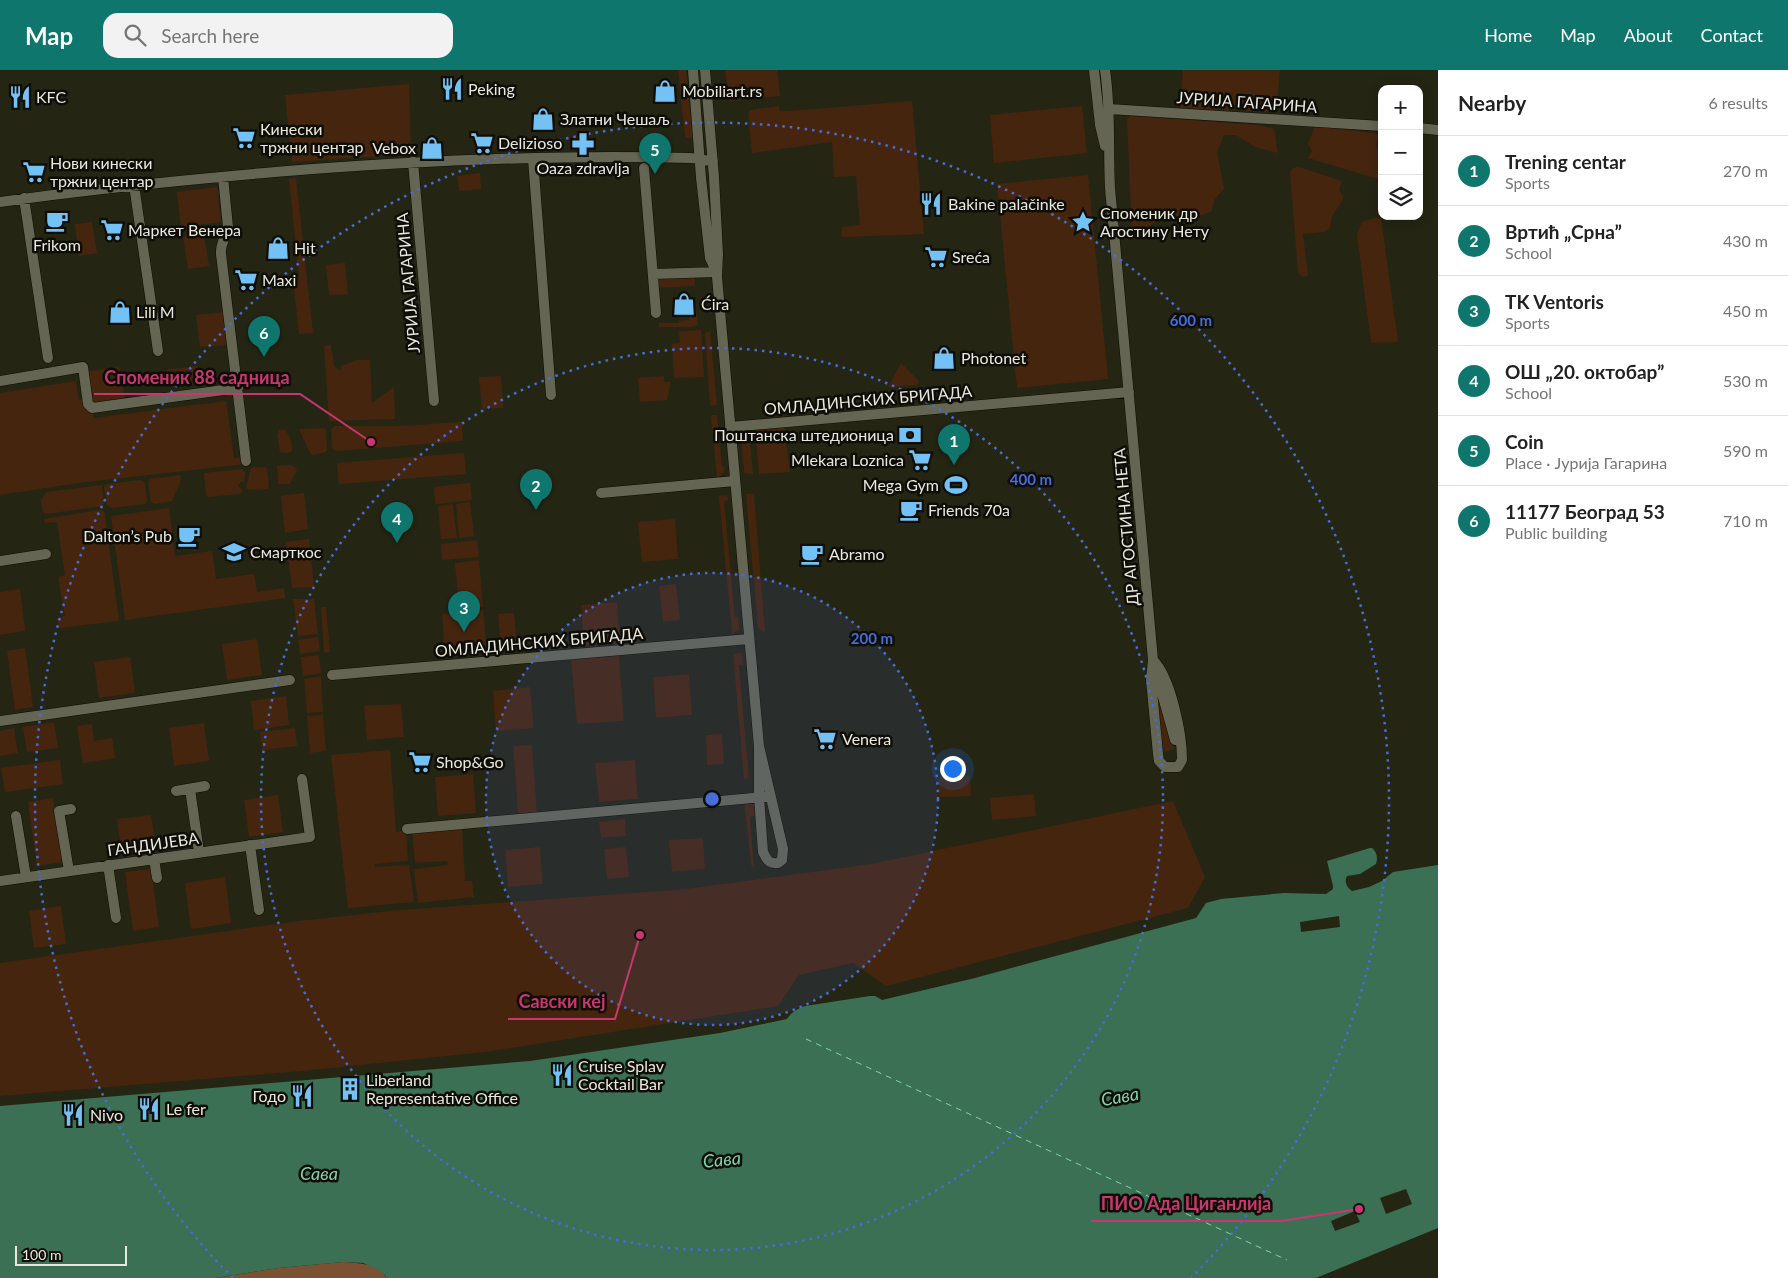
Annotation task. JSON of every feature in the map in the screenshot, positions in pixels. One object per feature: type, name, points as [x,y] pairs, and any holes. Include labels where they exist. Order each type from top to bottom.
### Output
[{"type":"street","points":[[692,70],[710,258],[716,272]]},
{"type":"street","points":[[705,70],[713,161],[718,254],[716,272],[759,746],[759,797],[763,852],[767,860],[778,864],[782,860],[783,849],[759,746]]},
{"type":"street","name":"ДР АГОСТИНА НЕТА","points":[[1094,70],[1100,125],[1109,163]]},
{"type":"street","name":"ДР АГОСТИНА НЕТА","points":[[1106,70],[1109,109],[1109,163],[1152,660],[1151,680],[1159,761],[1165,767],[1172,768],[1178,766],[1182,760],[1177,750],[1152,660]]},
{"type":"street","name":"ЈУРИЈА ГАГАРИНА","points":[[1109,109],[1378,126]]},
{"type":"street","points":[[1423,128],[1438,130]]},
{"type":"street","points":[[533,158],[551,395]]},
{"type":"street","points":[[0,202],[134,185],[413,162],[533,158],[700,159],[713,161]]},
{"type":"street","name":"ЈУРИЈА ГАГАРИНА","points":[[413,162],[434,401]]},
{"type":"street","points":[[644,168],[656,313]]},
{"type":"street","points":[[223,177],[228,227],[221,254],[246,460]]},
{"type":"street","points":[[134,185],[158,351]]},
{"type":"street","points":[[24,198],[48,358]]},
{"type":"street","points":[[652,274],[716,272]]},
{"type":"street","points":[[0,381],[83,368],[88,404],[92,408],[238,388]]},
{"type":"street","name":"ОМЛАДИНСКИХ БРИГАДА","points":[[730,427],[1129,392]]},
{"type":"street","points":[[601,493],[735,481]]},
{"type":"street","points":[[0,561],[46,554]]},
{"type":"street","name":"ОМЛАДИНСКИХ БРИГАДА","points":[[332,675],[749,639]]},
{"type":"street","points":[[0,721],[290,680]]},
{"type":"street","name":"ГАНДИЈЕВА","points":[[0,881],[310,837],[302,779]]},
{"type":"street","points":[[176,791],[205,786]]},
{"type":"street","points":[[190,789],[200,852]]},
{"type":"street","points":[[408,829],[771,797]]},
{"type":"street","points":[[69,871],[59,811],[71,809]]},
{"type":"street","points":[[16,816],[26,877]]},
{"type":"street","points":[[250,845],[260,910]]},
{"type":"street","points":[[154,859],[157,878]]},
{"type":"street","points":[[108,865],[116,918]]},
{"type":"shaded area","points":[[678,70],[686,70],[693,138],[685,138]]},
{"type":"shaded area","points":[[725,70],[777,70],[780,96],[730,101]]},
{"type":"shaded area","points":[[1183,70],[1280,70],[1276,112],[1180,108]]},
{"type":"shaded area","points":[[409,84],[411,154],[292,162],[285,95]]},
{"type":"shaded area","points":[[912,101],[924,234],[842,237],[842,227],[860,225],[856,176],[834,177],[832,142],[752,153],[748,114],[750,110],[779,106],[779,111],[789,111]]},
{"type":"shaded area","points":[[1082,106],[1087,153],[994,163],[990,115]]},
{"type":"shaded area","points":[[1131,116],[1258,125],[1274,129],[1278,153],[1255,147],[1236,135],[1224,135],[1217,152],[1224,189],[1215,199],[1211,212],[1191,218],[1171,217],[1162,219],[1132,235],[1127,119]]},
{"type":"shaded area","points":[[1315,126],[1378,134],[1376,145],[1378,151],[1378,179],[1308,158],[1312,151],[1308,144]]},
{"type":"shaded area","points":[[1299,167],[1342,181],[1339,190],[1344,198],[1332,216],[1330,228],[1324,232],[1303,234],[1308,276],[1302,277],[1298,272],[1290,173],[1293,168]]},
{"type":"shaded area","points":[[480,173],[481,189],[459,191],[457,176]]},
{"type":"shaded area","points":[[1088,175],[1108,379],[1017,388],[997,184]]},
{"type":"shaded area","points":[[296,178],[313,333],[299,334],[293,279],[299,277],[289,179]]},
{"type":"shaded area","points":[[217,187],[221,222],[181,227],[177,192]]},
{"type":"shaded area","points":[[1374,218],[1381,220],[1398,342],[1371,343],[1357,234],[1362,222]]},
{"type":"shaded area","points":[[92,222],[97,253],[79,256],[75,224]]},
{"type":"shaded area","points":[[204,234],[209,266],[188,269],[183,237]]},
{"type":"shaded area","points":[[345,263],[348,294],[329,295],[326,265]]},
{"type":"shaded area","points":[[694,274],[695,286],[656,288],[655,276]]},
{"type":"shaded area","points":[[689,308],[696,308],[698,325],[690,327],[659,327],[659,323],[679,323],[679,321],[689,320]]},
{"type":"shaded area","points":[[223,312],[226,345],[200,347],[196,315]]},
{"type":"shaded area","points":[[701,330],[704,377],[674,378],[672,344],[680,343],[679,331]]},
{"type":"shaded area","points":[[710,331],[717,405],[710,406],[705,333]]},
{"type":"shaded area","points":[[331,345],[334,366],[341,371],[341,366],[357,360],[370,360],[372,403],[394,387],[395,419],[329,421],[324,346]]},
{"type":"shaded area","points":[[901,363],[919,381],[917,385],[888,387]]},
{"type":"shaded area","points":[[197,366],[199,383],[169,387],[166,370]]},
{"type":"shaded area","points":[[119,367],[125,401],[95,402],[93,400],[89,371]]},
{"type":"shaded area","points":[[501,376],[503,408],[482,409],[479,377]]},
{"type":"shaded area","points":[[664,376],[664,382],[671,382],[667,400],[640,402],[638,378]]},
{"type":"shaded area","points":[[76,381],[79,400],[86,400],[93,412],[94,418],[226,401],[234,458],[242,458],[246,464],[78,483],[0,495],[0,393]]},
{"type":"shaded area","points":[[711,415],[717,415],[722,467],[725,466],[723,474],[717,478]]},
{"type":"shaded area","points":[[462,422],[463,441],[336,451],[332,448],[331,429],[335,426],[400,426]]},
{"type":"shaded area","points":[[784,427],[790,472],[759,474],[755,430]]},
{"type":"shaded area","points":[[299,429],[326,429],[327,450],[326,452],[313,455],[310,453]]},
{"type":"shaded area","points":[[749,429],[753,474],[744,473],[741,431]]},
{"type":"shaded area","points":[[279,430],[285,430],[288,435],[292,443],[291,452],[280,452],[277,435]]},
{"type":"shaded area","points":[[464,453],[466,474],[339,484],[337,463]]},
{"type":"shaded area","points":[[291,465],[297,470],[290,484],[278,484],[277,466]]},
{"type":"shaded area","points":[[251,468],[267,468],[269,487],[267,489],[249,490],[246,488]]},
{"type":"shaded area","points":[[243,469],[245,473],[244,481],[238,486],[243,490],[240,494],[208,497],[206,495],[204,473]]},
{"type":"shaded area","points":[[180,475],[181,480],[172,501],[154,504],[151,502],[148,482],[150,479]]},
{"type":"shaded area","points":[[141,480],[145,483],[147,501],[145,504],[111,508],[107,505],[104,487],[106,484]]},
{"type":"shaded area","points":[[470,483],[472,500],[435,504],[434,487]]},
{"type":"shaded area","points":[[102,485],[103,506],[46,514],[43,512],[41,501],[46,492]]},
{"type":"shaded area","points":[[304,493],[308,529],[285,533],[281,496]]},
{"type":"shaded area","points":[[746,494],[754,494],[765,632],[758,628]]},
{"type":"shaded area","points":[[727,495],[728,500],[724,501],[735,617],[738,617],[739,630],[732,634],[719,496]]},
{"type":"shaded area","points":[[470,502],[474,536],[459,538],[456,504]]},
{"type":"shaded area","points":[[453,504],[457,538],[441,539],[438,506]]},
{"type":"shaded area","points":[[169,508],[175,556],[212,551],[216,579],[254,574],[257,592],[284,588],[285,598],[125,620],[111,516]]},
{"type":"shaded area","points":[[99,510],[104,511],[105,515],[119,621],[59,628],[57,618],[65,616],[58,577],[65,575],[57,522],[45,523],[44,519]]},
{"type":"shaded area","points":[[675,519],[678,559],[642,562],[638,522]]},
{"type":"shaded area","points":[[309,539],[314,587],[292,588],[286,542]]},
{"type":"shaded area","points":[[477,540],[479,557],[442,560],[441,544]]},
{"type":"shaded area","points":[[479,560],[483,607],[459,609],[455,563]]},
{"type":"shaded area","points":[[676,584],[680,620],[663,622],[659,586]]},
{"type":"shaded area","points":[[20,589],[25,631],[0,635],[0,592]]},
{"type":"shaded area","points":[[293,599],[314,599],[318,634],[298,636]]},
{"type":"shaded area","points":[[617,602],[620,643],[584,646],[581,605]]},
{"type":"shaded area","points":[[321,607],[326,607],[330,652],[324,653]]},
{"type":"shaded area","points":[[483,610],[487,651],[445,654],[442,614]]},
{"type":"shaded area","points":[[514,613],[517,643],[501,644],[498,614]]},
{"type":"shaded area","points":[[318,637],[320,651],[300,654],[298,640]]},
{"type":"shaded area","points":[[257,639],[262,675],[227,680],[222,644]]},
{"type":"shaded area","points":[[25,648],[33,707],[15,710],[7,651]]},
{"type":"shaded area","points":[[742,653],[743,665],[739,665],[749,778],[744,779],[733,654]]},
{"type":"shaded area","points":[[319,655],[321,673],[303,676],[301,657]]},
{"type":"shaded area","points":[[619,656],[624,721],[577,724],[571,659]]},
{"type":"shaded area","points":[[130,657],[135,693],[99,698],[94,662]]},
{"type":"shaded area","points":[[689,674],[692,715],[656,718],[653,677]]},
{"type":"shaded area","points":[[1154,675],[1174,749],[1161,753]]},
{"type":"shaded area","points":[[321,676],[323,712],[307,713],[304,679]]},
{"type":"shaded area","points":[[530,687],[534,728],[496,731],[493,691]]},
{"type":"shaded area","points":[[286,696],[289,725],[254,730],[251,701]]},
{"type":"shaded area","points":[[401,704],[404,737],[367,740],[364,706]]},
{"type":"shaded area","points":[[323,715],[326,751],[310,753],[307,716]]},
{"type":"shaded area","points":[[54,722],[58,748],[27,752],[23,727]]},
{"type":"shaded area","points":[[204,723],[209,761],[174,766],[169,728]]},
{"type":"shaded area","points":[[92,724],[94,741],[112,738],[115,758],[83,763],[77,726]]},
{"type":"shaded area","points":[[14,728],[18,753],[0,756],[0,731]]},
{"type":"shaded area","points":[[295,728],[297,746],[262,750],[260,732]]},
{"type":"shaded area","points":[[722,734],[724,764],[707,765],[706,735]]},
{"type":"shaded area","points":[[532,745],[537,813],[518,814],[513,746]]},
{"type":"shaded area","points":[[390,750],[396,832],[406,831],[408,861],[375,864],[375,867],[409,865],[414,902],[348,908],[331,755]]},
{"type":"shaded area","points":[[60,760],[63,784],[5,792],[1,768]]},
{"type":"shaded area","points":[[635,760],[638,799],[599,802],[595,763]]},
{"type":"shaded area","points":[[473,774],[476,813],[438,816],[435,777]]},
{"type":"shaded area","points":[[970,776],[971,796],[939,797],[938,777]]},
{"type":"shaded area","points":[[1034,794],[1036,816],[992,820],[990,798]]},
{"type":"shaded area","points":[[278,795],[283,832],[249,837],[244,800]]},
{"type":"shaded area","points":[[53,798],[63,862],[37,866],[28,802]]},
{"type":"shaded area","points":[[752,801],[757,815],[750,817],[754,868],[751,865],[745,810],[745,802]]},
{"type":"shaded area","points":[[1173,801],[1205,877],[1188,908],[886,986],[853,963],[799,975],[778,1006],[485,1052],[302,1071],[0,1096],[0,963],[299,921],[390,911],[686,889],[871,864]]},
{"type":"shaded area","points":[[151,815],[156,849],[122,853],[117,819]]},
{"type":"shaded area","points":[[625,819],[626,836],[601,838],[599,822]]},
{"type":"shaded area","points":[[462,826],[465,881],[472,881],[474,897],[418,903],[414,869],[448,865],[447,861],[415,863],[412,830]]},
{"type":"shaded area","points":[[703,838],[705,869],[672,872],[669,840]]},
{"type":"shaded area","points":[[540,847],[543,884],[508,887],[505,850]]},
{"type":"shaded area","points":[[626,847],[629,877],[607,879],[604,849]]},
{"type":"shaded area","points":[[151,869],[159,927],[133,931],[125,872]]},
{"type":"shaded area","points":[[225,877],[231,923],[191,929],[185,883]]},
{"type":"shaded area","points":[[61,906],[66,944],[34,948],[29,911]]},
{"type":"shaded area","points":[[343,1262],[379,1269],[386,1278],[216,1278],[278,1268]]},
{"type":"water","name":"Сава","points":[[1370,848],[1376,853],[1376,864],[1360,874],[1347,876],[1346,884],[1352,891],[1369,887],[1382,881],[1393,872],[1438,865],[1438,1228],[1316,1278],[386,1278],[385,1275],[375,1268],[363,1263],[343,1262],[278,1268],[216,1278],[0,1278],[0,1106],[530,1061],[720,1033],[787,1019],[794,1011],[805,1006],[870,996],[875,996],[882,1000],[975,978],[1196,918],[1206,903],[1221,899],[1284,893],[1326,894],[1333,889],[1327,861]]},
{"type":"pier","points":[[1339,916],[1340,927],[1301,932],[1300,922]]},
{"type":"pier","points":[[1406,1189],[1412,1204],[1386,1214],[1380,1198]]},
{"type":"pier","points":[[1355,1211],[1360,1222],[1335,1231],[1331,1221]]},
{"type":"ferry route","points":[[806,1039],[1287,1260]]},
{"type":"place","name":"Peking","points":[[452,89]]},
{"type":"place","name":"Mobiliart.rs","points":[[665,91]]},
{"type":"place","name":"KFC","points":[[20,97]]},
{"type":"place","name":"Златни Чешаљ","points":[[543,119]]},
{"type":"place","name":"Кинески тржни центар","points":[[244,138]]},
{"type":"place","name":"Delizioso","points":[[482,143]]},
{"type":"place","name":"Oaza zdravlja","points":[[583,144]]},
{"type":"place","name":"Vebox","points":[[432,148]]},
{"type":"place","name":"Нови кинески тржни центар","points":[[34,172]]},
{"type":"place","name":"Coin","points":[[655,174]]},
{"type":"place","name":"Bakine palačinke","points":[[931,204]]},
{"type":"place","name":"Frikom","points":[[57,221]]},
{"type":"place","name":"Споменик др Агостину Нету","points":[[1083,222]]},
{"type":"place","name":"Маркет Венера","points":[[112,230]]},
{"type":"place","name":"Hit","points":[[278,248]]},
{"type":"place","name":"Sreća","points":[[936,257]]},
{"type":"place","name":"Maxi","points":[[246,280]]},
{"type":"place","name":"Ćira","points":[[684,304]]},
{"type":"place","name":"Lili M","points":[[120,312]]},
{"type":"place","name":"11177 Београд 53","points":[[264,357]]},
{"type":"place","name":"Photonet","points":[[944,358]]},
{"type":"place","name":"Поштанска штедионица","points":[[910,435]]},
{"type":"place","name":"Споменик 88 садница","points":[[371,442]]},
{"type":"place","name":"Mlekara Loznica","points":[[920,460]]},
{"type":"place","name":"Trening centar","points":[[954,465]]},
{"type":"place","name":"Mega Gym","points":[[956,485]]},
{"type":"place","name":"Вртић „Срна”","points":[[536,510]]},
{"type":"place","name":"Friends 70a","points":[[911,510]]},
{"type":"place","name":"Dalton’s Pub","points":[[189,536]]},
{"type":"place","name":"ОШ „20. октобар”","points":[[397,543]]},
{"type":"place","name":"Смарткос","points":[[234,552]]},
{"type":"place","name":"Abramo","points":[[812,554]]},
{"type":"place","name":"TK Ventoris","points":[[464,632]]},
{"type":"place","name":"Venera","points":[[825,739]]},
{"type":"place","name":"Shop&Go","points":[[420,762]]},
{"type":"place","name":"Савски кеј","points":[[640,935]]},
{"type":"place","name":"Cruise Splav Cocktail Bar","points":[[562,1075]]},
{"type":"place","name":"Liberland Representative Office","points":[[350,1089]]},
{"type":"place","name":"Годо","points":[[302,1096]]},
{"type":"place","name":"Le fer","points":[[149,1109]]},
{"type":"place","name":"Nivo","points":[[73,1115]]},
{"type":"place","name":"ПИО Ада Циганлија","points":[[1359,1209]]}]
